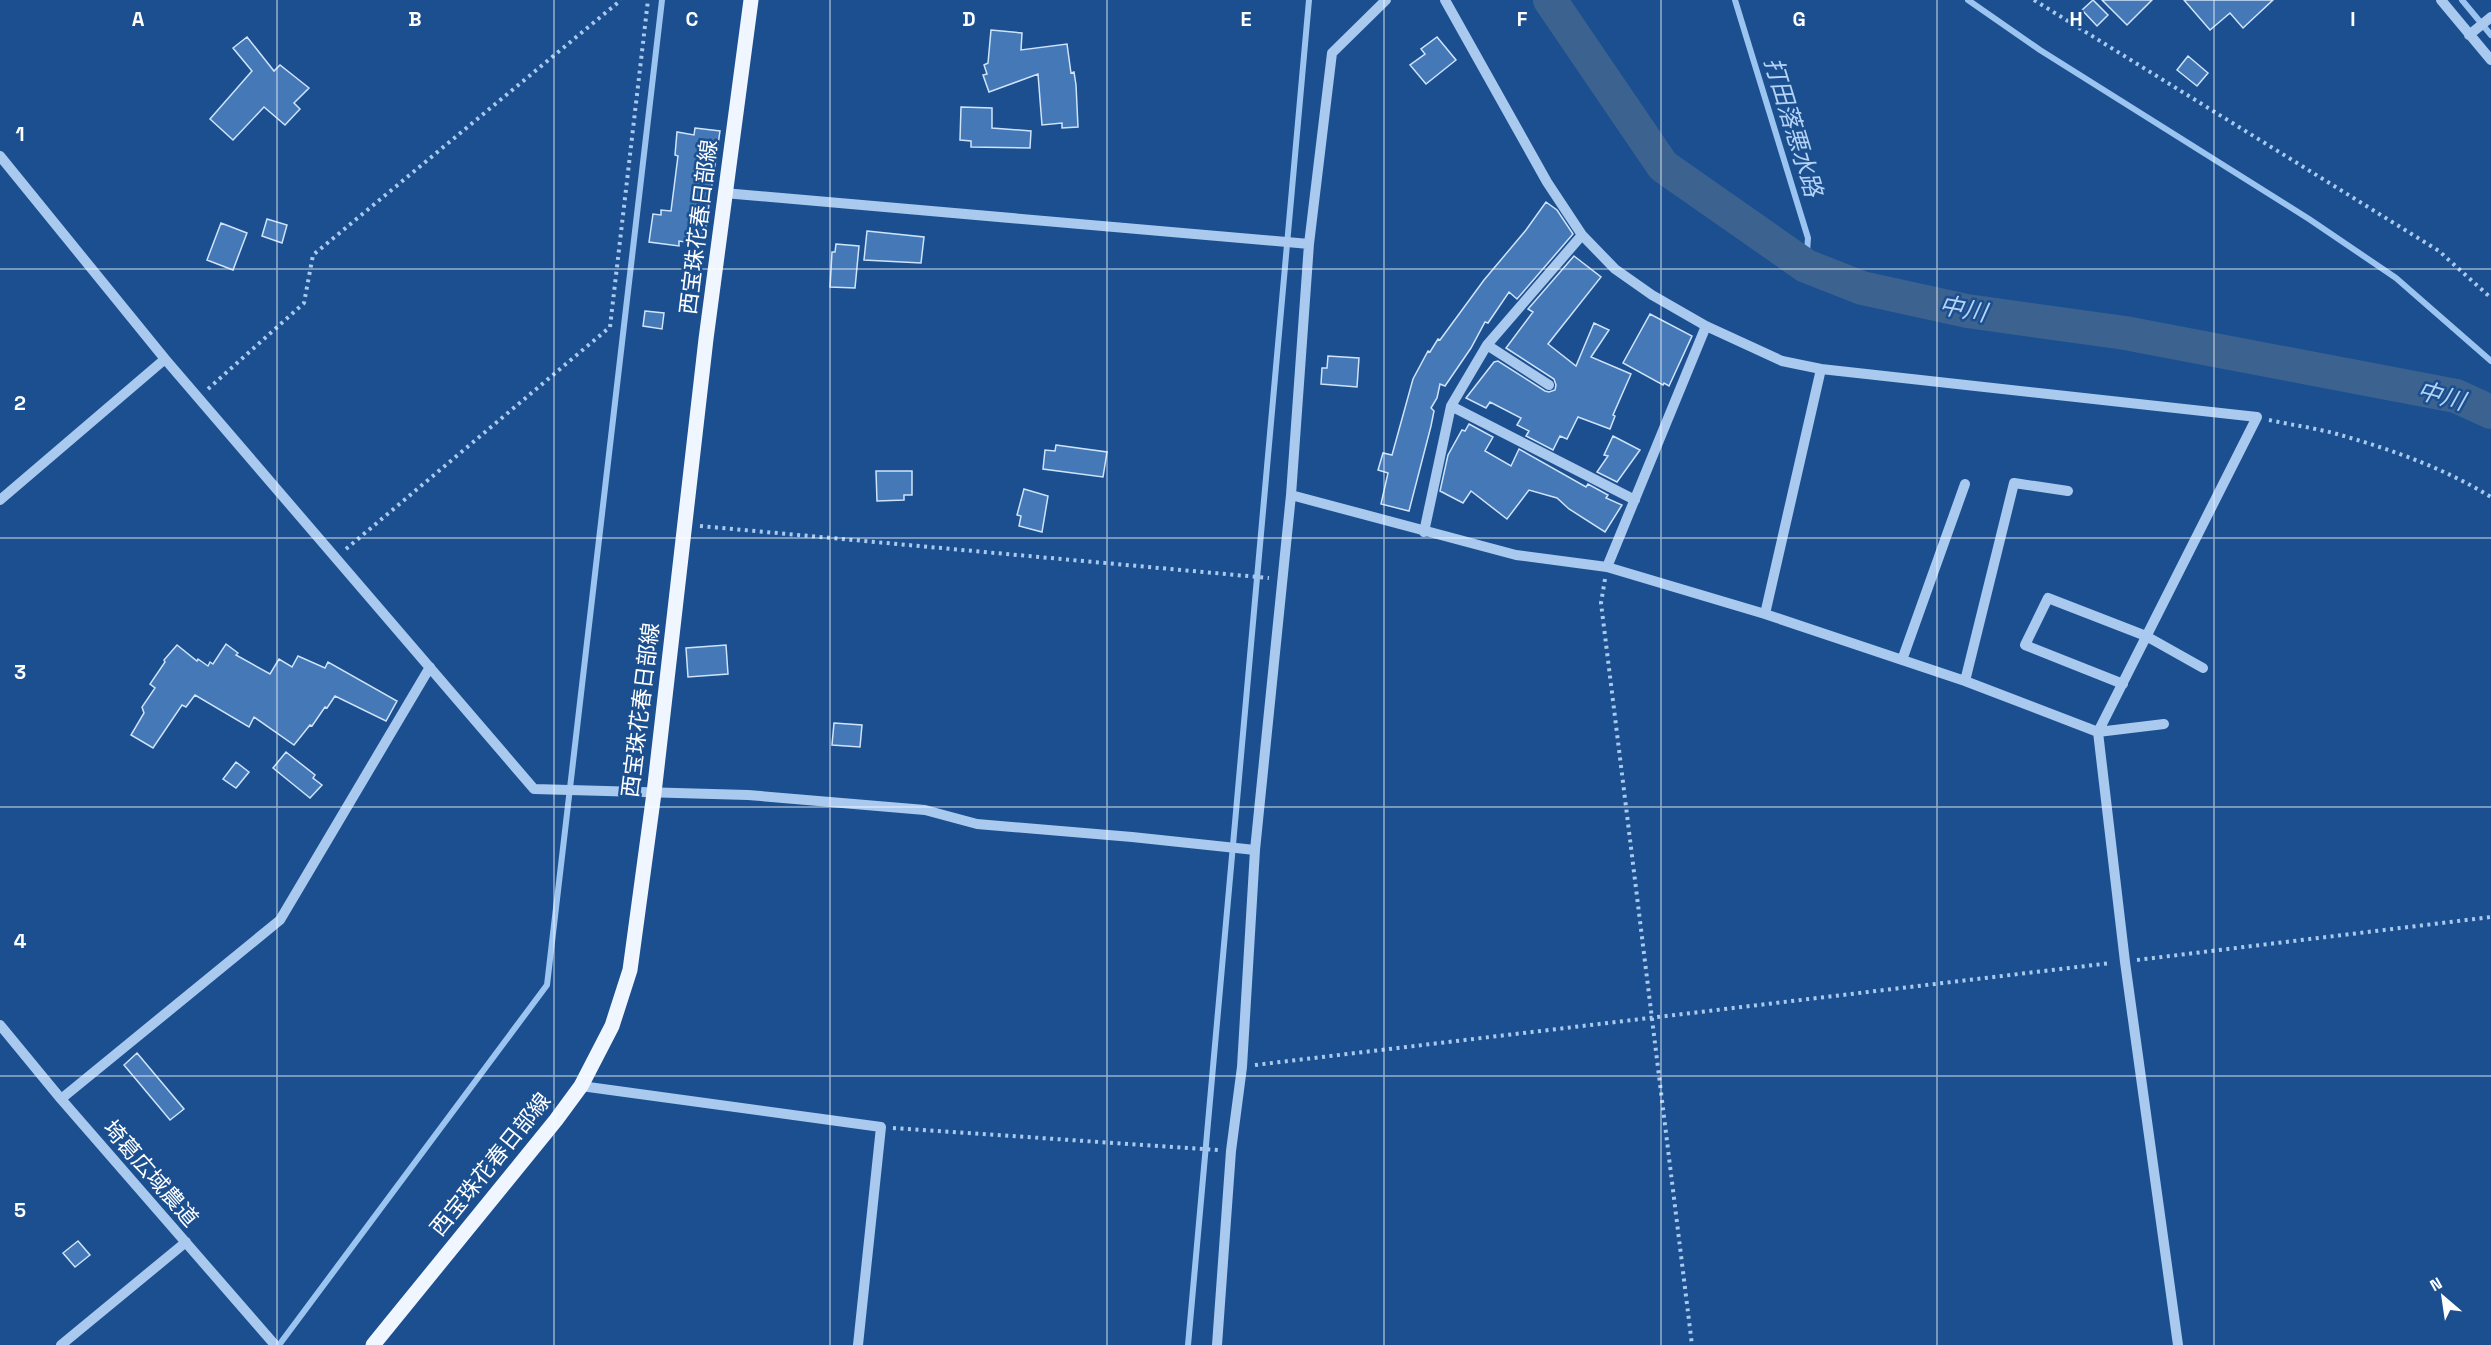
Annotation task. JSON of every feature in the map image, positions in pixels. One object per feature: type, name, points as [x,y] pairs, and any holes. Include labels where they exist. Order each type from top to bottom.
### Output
[{"type":"main road","name":"西宝珠花春日部線","points":[[373,1345],[581,1086],[612,1026],[630,970],[654,793],[724,193],[751,0]]},
{"type":"street","points":[[1217,1345],[1231,1151],[1242,1067],[1255,850],[1291,495],[1309,244],[1332,53],[1386,0]]},
{"type":"street","points":[[1445,0],[1547,182],[1582,235],[1615,269],[1652,295],[1706,326],[1782,361],[1821,369],[2257,417],[2098,732],[2125,962],[2178,1345]]},
{"type":"street","points":[[2441,0],[2491,60]]},
{"type":"street","points":[[2469,34],[2491,17]]},
{"type":"street","points":[[0,156],[165,359],[534,789],[748,795],[925,810],[977,824],[1255,850]]},
{"type":"street","points":[[724,193],[1309,244]]},
{"type":"street","points":[[1425,532],[1450,406],[1487,345],[1582,235]]},
{"type":"street","points":[[1607,567],[1706,326]]},
{"type":"street","points":[[1487,345],[1549,385]]},
{"type":"street","points":[[0,500],[165,359]]},
{"type":"street","points":[[1765,614],[1821,369]]},
{"type":"street","points":[[1450,406],[1635,500]]},
{"type":"street","points":[[1965,681],[2014,483],[2068,491]]},
{"type":"street","points":[[1902,660],[1965,484]]},
{"type":"street","points":[[1291,495],[1516,555],[1607,567],[1765,614],[1965,681],[2098,732],[2164,724]]},
{"type":"street","points":[[2123,684],[2025,645],[2048,598],[2146,636],[2203,668]]},
{"type":"street","points":[[61,1100],[280,920],[430,667]]},
{"type":"street","name":"埼葛広域農道","points":[[0,1025],[61,1100],[275,1345]]},
{"type":"street","points":[[581,1086],[881,1127],[858,1345]]},
{"type":"street","points":[[60,1345],[186,1242]]},
{"type":"path","points":[[199,398],[304,303],[314,255],[621,0]]},
{"type":"path","points":[[337,557],[610,327],[648,0]]},
{"type":"path","points":[[2034,0],[2439,251],[2491,298]]},
{"type":"path","points":[[2257,417],[2335,433],[2396,452],[2465,481],[2491,497]]},
{"type":"path","points":[[684,524],[1283,579]]},
{"type":"path","points":[[1607,567],[1601,603],[1692,1345]]},
{"type":"path","points":[[1242,1067],[2491,917]]},
{"type":"path","points":[[881,1127],[1231,1151]]},
{"type":"building","points":[[2093,0],[2108,15],[2097,26],[2082,10]]},
{"type":"building","points":[[2102,0],[2152,0],[2127,25]]},
{"type":"building","points":[[2184,0],[2273,0],[2243,28],[2230,13],[2210,30]]},
{"type":"building","points":[[991,30],[1022,33],[1021,50],[1067,44],[1071,73],[1074,72],[1076,85],[1078,127],[1062,128],[1062,123],[1042,125],[1038,74],[989,92],[983,75],[987,74],[984,65],[988,63]]},
{"type":"building","points":[[247,37],[274,71],[280,65],[309,88],[294,103],[300,109],[285,125],[264,107],[233,140],[210,119],[252,71],[233,48]]},
{"type":"building","points":[[1437,37],[1456,60],[1426,84],[1410,65],[1425,54],[1421,49]]},
{"type":"building","points":[[2188,56],[2208,73],[2197,86],[2177,70]]},
{"type":"building","points":[[961,107],[992,108],[992,128],[1031,131],[1030,148],[971,147],[971,141],[960,140]]},
{"type":"building","points":[[695,128],[720,131],[704,238],[700,244],[679,241],[679,246],[649,242],[653,214],[661,215],[661,210],[671,211],[678,156],[675,155],[677,132],[694,135]]},
{"type":"building","points":[[1546,202],[1557,210],[1573,234],[1517,299],[1509,292],[1488,323],[1485,322],[1471,348],[1445,386],[1440,384],[1437,398],[1431,408],[1434,411],[1431,426],[1409,511],[1381,504],[1388,473],[1378,470],[1383,453],[1392,455],[1413,379],[1428,351],[1430,352],[1438,339],[1440,340]]},
{"type":"building","points":[[267,219],[287,225],[282,243],[262,236]]},
{"type":"building","points":[[221,223],[247,233],[233,270],[207,260]]},
{"type":"building","points":[[867,231],[924,237],[921,263],[864,260]]},
{"type":"building","points":[[836,244],[859,246],[855,288],[830,287],[832,252],[835,252]]},
{"type":"building","points":[[1574,256],[1601,277],[1548,344],[1576,366],[1594,323],[1609,330],[1591,357],[1631,374],[1613,415],[1615,416],[1610,429],[1578,417],[1567,439],[1560,436],[1553,450],[1526,436],[1529,431],[1517,425],[1521,418],[1490,402],[1486,408],[1466,398],[1494,362],[1498,361],[1545,391],[1555,390],[1554,379],[1506,348],[1533,312],[1528,309]]},
{"type":"building","points":[[645,311],[664,313],[662,329],[643,326]]},
{"type":"building","points":[[1650,314],[1692,336],[1669,386],[1623,363]]},
{"type":"building","points":[[1328,356],[1359,358],[1357,387],[1321,384],[1322,368],[1327,368]]},
{"type":"building","points":[[1469,424],[1493,437],[1485,451],[1511,466],[1519,449],[1586,487],[1588,484],[1608,495],[1606,498],[1622,505],[1605,532],[1569,509],[1557,498],[1529,490],[1507,519],[1471,491],[1463,503],[1440,491],[1448,455],[1462,430],[1465,431]]},
{"type":"building","points":[[1613,436],[1640,450],[1617,482],[1597,472],[1608,456],[1604,455]]},
{"type":"building","points":[[1056,445],[1107,452],[1103,477],[1043,469],[1045,450],[1055,451]]},
{"type":"building","points":[[876,471],[912,471],[912,495],[904,495],[904,500],[877,501]]},
{"type":"building","points":[[1024,489],[1048,496],[1042,532],[1019,526],[1021,516],[1017,515]]},
{"type":"building","points":[[226,644],[238,653],[236,655],[270,674],[279,659],[292,667],[298,656],[325,668],[328,662],[397,701],[386,721],[335,696],[294,745],[254,717],[249,727],[195,695],[186,707],[182,705],[153,748],[131,735],[144,713],[142,707],[155,688],[150,684],[165,662],[164,660],[177,645],[197,661],[198,659],[208,666],[210,662],[213,664]]},
{"type":"building","points":[[726,645],[728,674],[688,677],[686,648]]},
{"type":"building","points":[[834,723],[862,725],[860,747],[832,745]]},
{"type":"building","points":[[286,752],[315,775],[313,778],[322,785],[310,798],[273,768]]},
{"type":"building","points":[[236,762],[249,772],[236,788],[223,779]]},
{"type":"building","points":[[137,1053],[184,1109],[170,1120],[124,1065]]},
{"type":"building","points":[[78,1241],[90,1255],[75,1267],[63,1253]]},
{"type":"waterway","points":[[279,1345],[547,985],[662,0]]},
{"type":"waterway","points":[[1188,1345],[1309,0]]},
{"type":"waterway","name":"中川","points":[[1550,0],[1663,166],[1806,266],[1862,288],[1967,311],[2125,333],[2456,396],[2491,412]]},
{"type":"waterway","name":"打田落悪水路","points":[[1735,0],[1808,238],[1806,266]]},
{"type":"waterway","points":[[1968,0],[2040,50],[2309,219],[2396,278],[2491,361]]},
{"type":"waterway","name":"打田落悪水路","points":[[2462,0],[2491,35]]}]
